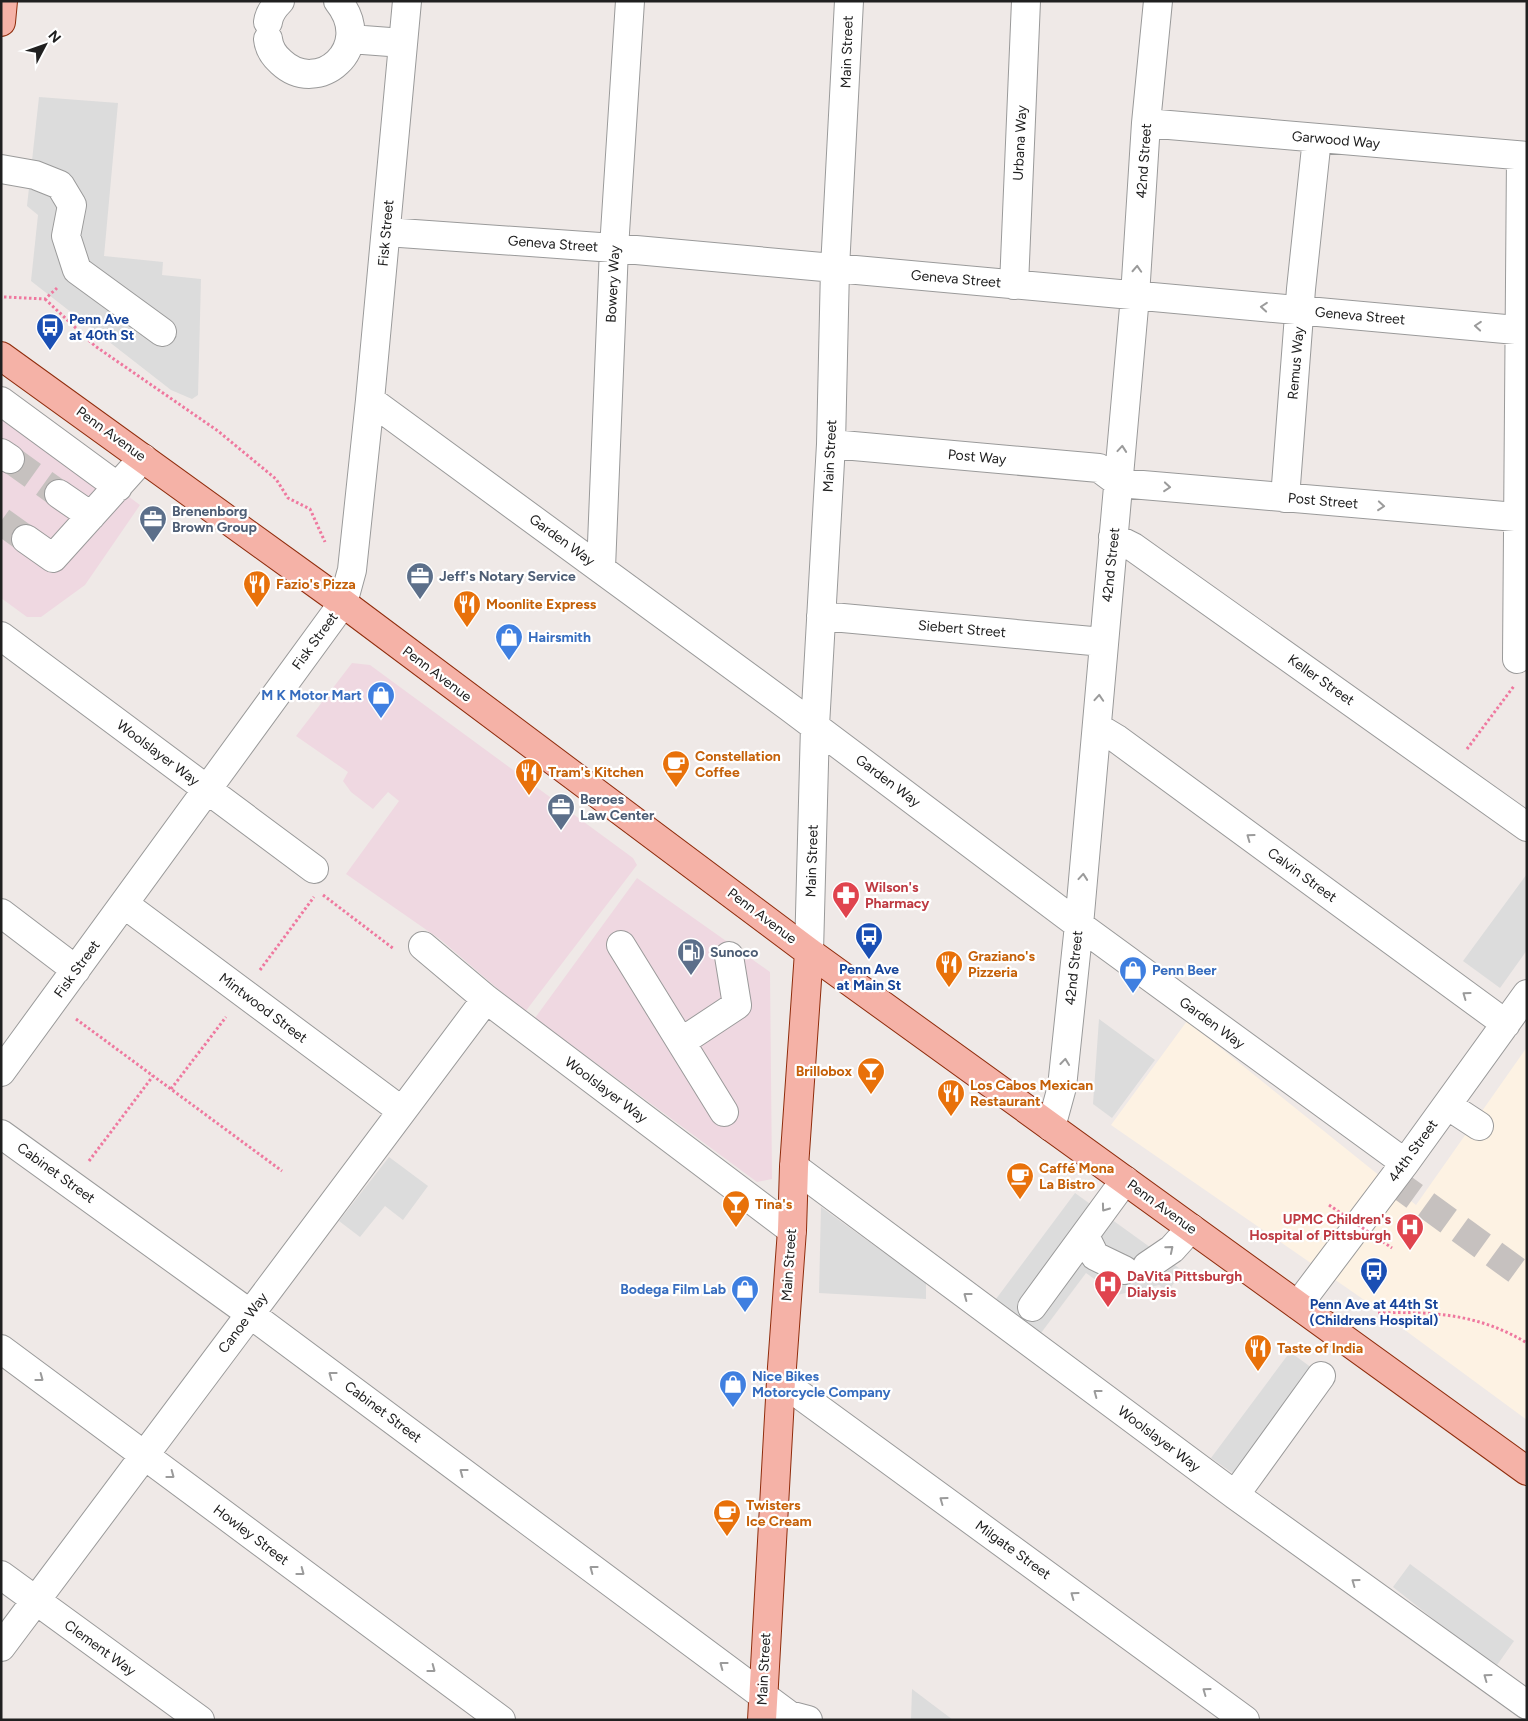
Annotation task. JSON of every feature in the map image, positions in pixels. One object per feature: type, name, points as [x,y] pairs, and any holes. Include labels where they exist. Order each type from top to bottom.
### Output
[{"type":"main road","points":[[1,22],[3,1]]},
{"type":"main road","name":"Penn Avenue","points":[[10,362],[343,603],[809,952],[1527,1471]]},
{"type":"main road","name":"Main Street","points":[[762,1707],[781,1381],[792,1230],[794,1167],[809,952]]},
{"type":"street","points":[[272,21],[269,46],[276,58],[286,68],[300,73],[313,74],[327,70],[338,62],[346,52],[350,39],[351,25],[346,12],[338,1]]},
{"type":"street","name":"Fisk Street","points":[[1,1072],[343,603],[352,570],[370,400],[407,1]]},
{"type":"street","name":"Bowery Way","points":[[601,568],[614,248],[630,1]]},
{"type":"street","name":"Main Street","points":[[809,952],[815,726],[831,444],[835,268],[849,1]]},
{"type":"street","name":"Urbana Way","points":[[1014,284],[1026,1]]},
{"type":"street","name":"42nd Street","points":[[1051,1127],[1062,1087],[1079,925],[1103,642],[1136,296],[1146,123],[1158,1]]},
{"type":"street","points":[[350,39],[403,43]]},
{"type":"street","name":"Garwood Way","points":[[1146,123],[1524,156]]},
{"type":"street","name":"Remus Way","points":[[1286,498],[1300,310],[1317,138]]},
{"type":"street","points":[[1517,659],[1522,517],[1524,156]]},
{"type":"street","points":[[1,169],[35,175],[60,185],[72,205],[66,236],[77,270],[162,332]]},
{"type":"street","name":"Geneva Street","points":[[386,232],[614,248],[1523,330]]},
{"type":"street","points":[[1,392],[10,362]]},
{"type":"street","name":"Garden Way","points":[[370,400],[815,726],[1079,925],[1405,1163]]},
{"type":"street","points":[[1,402],[118,486]]},
{"type":"street","name":"Post Way","points":[[831,444],[1099,468],[1119,483]]},
{"type":"street","points":[[26,539],[53,558],[144,458]]},
{"type":"street","name":"Post Street","points":[[1119,483],[1522,517]]},
{"type":"street","points":[[59,494],[91,516]]},
{"type":"street","name":"Keller Street","points":[[1113,538],[1133,547],[1527,827]]},
{"type":"street","name":"Siebert Street","points":[[821,616],[1103,642]]},
{"type":"street","name":"Woolslayer Way","points":[[1,636],[314,869]]},
{"type":"street","name":"Calvin Street","points":[[1096,727],[1117,739],[1506,1024]]},
{"type":"street","name":"Mintwood Street","points":[[124,904],[402,1111]]},
{"type":"street","points":[[1,913],[76,970]]},
{"type":"street","points":[[621,945],[724,1112]]},
{"type":"street","name":"Woolslayer Way","points":[[423,946],[486,999],[792,1230]]},
{"type":"street","points":[[681,1042],[737,1004],[730,956]]},
{"type":"street","name":"44th Street","points":[[1298,1305],[1405,1163],[1527,994]]},
{"type":"street","name":"Canoe Way","points":[[1,1648],[486,999]]},
{"type":"street","points":[[1447,1105],[1479,1126]]},
{"type":"street","name":"Cabinet Street","points":[[1,1134],[250,1314],[762,1707],[808,1720]]},
{"type":"street","name":"Woolslayer Way","points":[[794,1167],[1234,1495],[1527,1705]]},
{"type":"street","points":[[1032,1307],[1126,1180]]},
{"type":"street","points":[[1085,1236],[1095,1256],[1135,1268],[1172,1249],[1190,1228]]},
{"type":"street","name":"Howley Street","points":[[1,1349],[501,1720]]},
{"type":"street","points":[[1234,1495],[1321,1376]]},
{"type":"street","name":"Milgate Street","points":[[781,1381],[1245,1720]]},
{"type":"street","name":"Clement Way","points":[[1,1575],[200,1720]]},
{"type":"path","points":[[45,299],[77,270]]},
{"type":"path","points":[[4,297],[45,299],[95,346],[218,431],[276,480],[288,498],[310,509],[327,548]]},
{"type":"path","points":[[1451,772],[1514,686],[1517,659]]},
{"type":"path","points":[[258,972],[318,891],[396,950]]},
{"type":"path","points":[[171,1089],[227,1016]]},
{"type":"path","points":[[76,1020],[282,1171]]},
{"type":"path","points":[[84,1167],[153,1076]]},
{"type":"path","points":[[1329,1204],[1392,1248]]},
{"type":"path","points":[[1378,1313],[1416,1311],[1481,1321],[1508,1331],[1527,1342]]},
{"type":"shaded area","points":[[39,97],[118,103],[104,256],[163,262],[162,275],[201,279],[198,395],[192,399],[171,390],[31,281],[38,215],[27,206]]},
{"type":"shaded area","points":[[1,402],[140,505],[85,585],[41,617],[27,617],[1,598]]},
{"type":"shaded area","points":[[352,663],[370,665],[633,858],[637,865],[525,1012],[441,940],[346,874],[399,801],[388,792],[373,809],[351,792],[343,781],[348,772],[296,736]]},
{"type":"shaded area","points":[[1527,874],[1527,950],[1500,988],[1463,961]]},
{"type":"shaded area","points":[[637,878],[770,972],[772,1179],[757,1182],[535,1018]]},
{"type":"shaded area","points":[[1099,1019],[1155,1060],[1112,1118],[1093,1104]]},
{"type":"shaded area","name":"UPMC Children's Hospital of Pittsburgh","points":[[1187,1021],[1416,1205],[1527,1047],[1527,1420],[1360,1297],[1111,1125]]},
{"type":"shaded area","points":[[389,1157],[428,1186],[403,1220],[385,1206],[360,1237],[339,1221]]},
{"type":"shaded area","points":[[1075,1193],[1183,1271],[1168,1291],[1159,1285],[1117,1295],[1086,1273],[1041,1333],[996,1299]]},
{"type":"shaded area","points":[[821,1207],[926,1283],[926,1299],[819,1293]]},
{"type":"shaded area","points":[[1290,1352],[1312,1368],[1234,1474],[1211,1458]]},
{"type":"shaded area","points":[[1410,1564],[1514,1641],[1495,1668],[1393,1587]]},
{"type":"shaded area","points":[[912,1689],[953,1720],[911,1720]]},
{"type":"tunnel","points":[[10,459],[59,494]]},
{"type":"tunnel","points":[[1,521],[26,539]]},
{"type":"tunnel","points":[[1392,1180],[1527,1278]]},
{"type":"place","name":"Penn Ave at 40th St","points":[[50,351]]},
{"type":"place","name":"Brenenborg Brown Group","points":[[153,543]]},
{"type":"place","name":"Jeff's Notary Service","points":[[420,600]]},
{"type":"place","name":"Fazio's Pizza","points":[[257,608]]},
{"type":"place","name":"Moonlite Express","points":[[467,628]]},
{"type":"place","name":"Hairsmith","points":[[509,661]]},
{"type":"place","name":"M K Motor Mart","points":[[381,719]]},
{"type":"place","name":"Constellation Coffee","points":[[676,788]]},
{"type":"place","name":"Tram's Kitchen","points":[[529,796]]},
{"type":"place","name":"Beroes Law Center","points":[[561,831]]},
{"type":"place","name":"Wilson's Pharmacy","points":[[846,919]]},
{"type":"place","name":"Penn Ave at Main St","points":[[869,960]]},
{"type":"place","name":"Sunoco","points":[[691,976]]},
{"type":"place","name":"Graziano's Pizzeria","points":[[949,988]]},
{"type":"place","name":"Penn Beer","points":[[1133,994]]},
{"type":"place","name":"Brillobox","points":[[871,1095]]},
{"type":"place","name":"Los Cabos Mexican Restaurant","points":[[951,1117]]},
{"type":"place","name":"Caffé Mona La Bistro","points":[[1020,1200]]},
{"type":"place","name":"Tina's","points":[[736,1228]]},
{"type":"place","name":"UPMC Children's Hospital of Pittsburgh","points":[[1410,1251]]},
{"type":"place","name":"Penn Ave at 44th St (Childrens Hospital)","points":[[1374,1295]]},
{"type":"place","name":"DaVita Pittsburgh Dialysis","points":[[1108,1308]]},
{"type":"place","name":"Bodega Film Lab","points":[[745,1313]]},
{"type":"place","name":"Taste of India","points":[[1258,1372]]},
{"type":"place","name":"Nice Bikes Motorcycle Company","points":[[733,1408]]},
{"type":"place","name":"Twisters Ice Cream","points":[[727,1537]]}]
